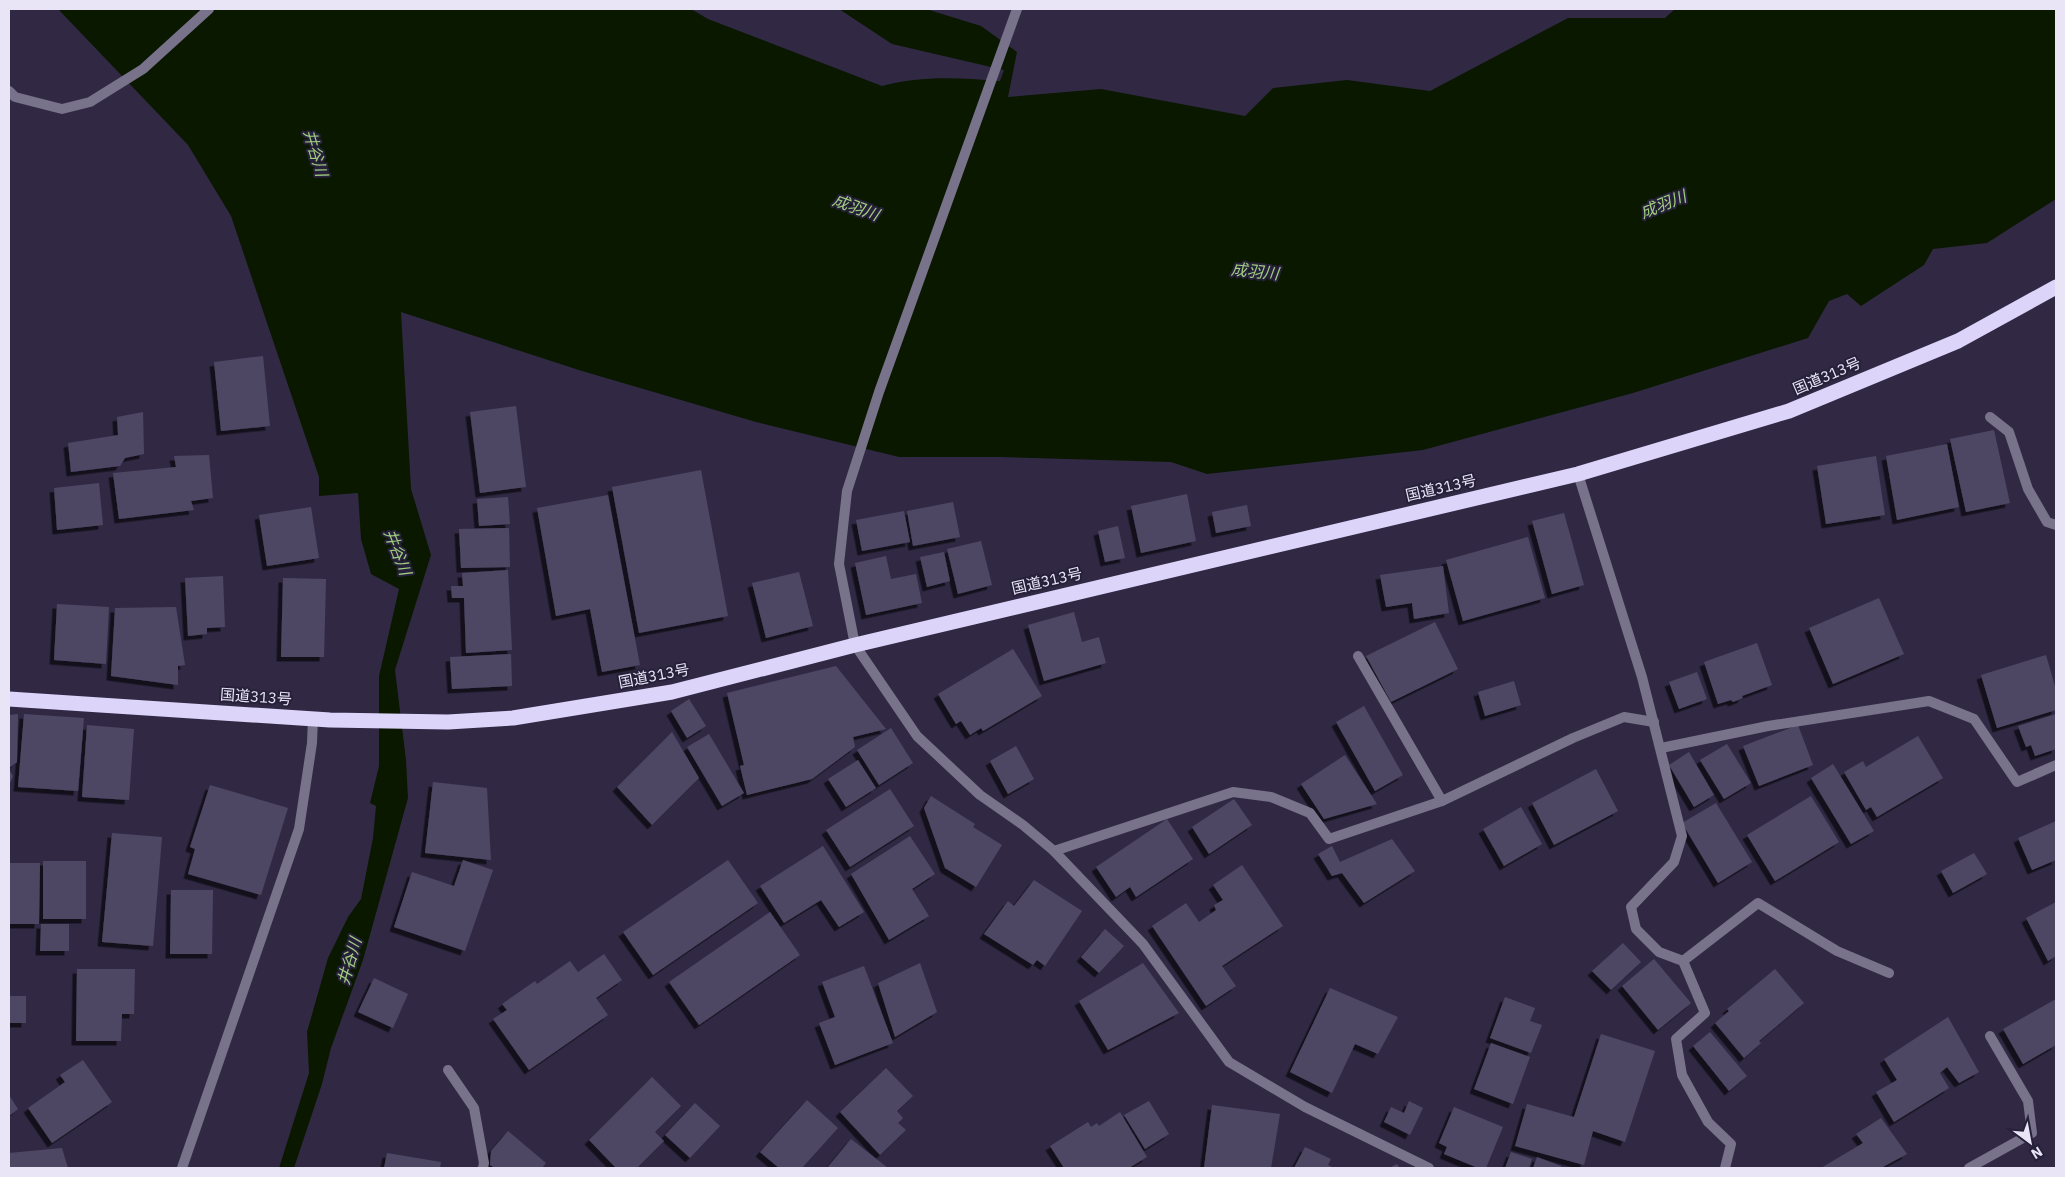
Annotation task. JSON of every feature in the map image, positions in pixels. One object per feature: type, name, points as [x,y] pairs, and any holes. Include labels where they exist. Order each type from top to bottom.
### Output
[{"type":"highway","name":"国道313号","points":[[9,698],[330,720],[448,722],[513,718],[672,692],[855,645],[1578,474],[1789,411],[1958,340],[2056,287]]},
{"type":"street","points":[[9,91],[14,97],[62,109],[90,102],[143,69],[209,9]]},
{"type":"street","points":[[1017,9],[879,392],[847,491],[839,564],[855,645],[917,736],[980,795],[1023,825],[1054,851],[1143,944],[1229,1062],[1305,1108],[1429,1168]]},
{"type":"street","points":[[1990,417],[2009,432],[2028,489],[2047,522],[2056,525]]},
{"type":"street","points":[[1578,474],[1642,677],[1682,836],[1674,862],[1631,907],[1636,929],[1659,952],[1683,961],[1705,1013],[1676,1039],[1682,1075],[1708,1122],[1731,1144],[1725,1168]]},
{"type":"street","points":[[1358,656],[1442,801]]},
{"type":"street","points":[[1661,748],[1768,726],[1930,701],[1974,719],[2017,782],[2056,764]]},
{"type":"street","points":[[182,1168],[299,829],[312,743],[313,718]]},
{"type":"street","points":[[1054,851],[1233,792],[1271,797],[1310,813],[1330,839],[1442,801],[1573,738],[1624,718],[1654,722]]},
{"type":"street","points":[[1683,961],[1758,903],[1837,951],[1889,973]]},
{"type":"street","points":[[1969,1168],[2032,1133],[2028,1100],[1990,1036]]},
{"type":"street","points":[[448,1070],[474,1108],[484,1163],[483,1168]]},
{"type":"water","points":[[58,9],[691,9],[708,19],[882,86],[926,79],[955,78],[1000,81],[1004,70],[892,44],[839,9],[926,9],[981,26],[1017,52],[1008,97],[1101,89],[1245,116],[1273,88],[1347,80],[1430,91],[1568,18],[1665,18],[1675,9],[2056,9],[2056,199],[1987,243],[1933,249],[1924,265],[1861,306],[1847,294],[1829,301],[1808,338],[1633,393],[1423,450],[1207,474],[1171,462],[1000,457],[899,457],[756,422],[582,371],[401,312],[411,489],[431,555],[395,670],[406,760],[408,798],[363,960],[331,1048],[322,1084],[294,1168],[279,1168],[309,1073],[307,1032],[328,958],[348,917],[361,899],[373,838],[376,806],[370,803],[379,766],[379,676],[399,589],[371,574],[361,539],[358,493],[319,496],[319,477],[231,216],[188,145]]},
{"type":"building","points":[[263,356],[270,426],[221,431],[214,362]]},
{"type":"building","points":[[516,406],[526,487],[480,493],[470,412]]},
{"type":"building","points":[[143,412],[144,454],[125,458],[120,466],[71,472],[68,443],[118,435],[117,417]]},
{"type":"building","points":[[1994,430],[2010,503],[1966,512],[1950,439]]},
{"type":"building","points":[[1947,444],[1959,507],[1897,520],[1886,456]]},
{"type":"building","points":[[209,455],[213,498],[191,501],[194,510],[119,519],[113,473],[176,467],[174,456]]},
{"type":"building","points":[[1876,456],[1885,515],[1826,524],[1817,466]]},
{"type":"building","points":[[701,470],[728,616],[639,633],[612,487]]},
{"type":"building","points":[[99,483],[103,525],[57,530],[54,488]]},
{"type":"building","points":[[1187,494],[1196,541],[1141,553],[1131,506]]},
{"type":"building","points":[[608,495],[640,665],[602,672],[590,609],[556,616],[537,508]]},
{"type":"building","points":[[508,497],[510,524],[479,526],[477,499]]},
{"type":"building","points":[[953,502],[960,537],[913,546],[907,511]]},
{"type":"building","points":[[1247,505],[1251,526],[1216,533],[1212,512]]},
{"type":"building","points":[[311,507],[319,558],[267,566],[259,515]]},
{"type":"building","points":[[904,511],[910,542],[862,551],[856,520]]},
{"type":"building","points":[[1564,513],[1584,585],[1552,594],[1532,521]]},
{"type":"building","points":[[1118,526],[1125,558],[1105,562],[1098,531]]},
{"type":"building","points":[[509,528],[510,567],[461,568],[459,529]]},
{"type":"building","points":[[1528,537],[1545,598],[1463,621],[1446,560]]},
{"type":"building","points":[[981,541],[992,585],[958,594],[947,549]]},
{"type":"building","points":[[944,552],[950,581],[927,587],[920,557]]},
{"type":"building","points":[[886,556],[891,579],[916,574],[922,603],[866,615],[855,563]]},
{"type":"building","points":[[1443,566],[1449,613],[1414,619],[1412,603],[1386,607],[1380,575]]},
{"type":"building","points":[[508,570],[512,650],[466,653],[464,598],[452,598],[451,586],[463,586],[462,573]]},
{"type":"building","points":[[799,572],[813,626],[766,638],[752,583]]},
{"type":"building","points":[[223,576],[225,627],[207,628],[207,634],[188,636],[185,578]]},
{"type":"building","points":[[283,578],[326,579],[324,657],[281,657]]},
{"type":"building","points":[[1879,598],[1904,654],[1833,684],[1809,628]]},
{"type":"building","points":[[57,604],[109,607],[106,664],[54,660]]},
{"type":"building","points":[[176,607],[185,665],[178,666],[178,685],[111,676],[115,608]]},
{"type":"building","points":[[1074,612],[1082,642],[1099,637],[1106,663],[1044,681],[1028,625]]},
{"type":"building","points":[[1435,622],[1458,669],[1391,702],[1366,656]]},
{"type":"building","points":[[1757,643],[1772,685],[1742,696],[1743,698],[1733,702],[1731,700],[1718,704],[1704,662]]},
{"type":"building","points":[[1013,649],[1042,696],[983,731],[981,728],[970,735],[961,721],[956,724],[938,694]]},
{"type":"building","points":[[511,654],[512,686],[452,689],[450,657]]},
{"type":"building","points":[[2046,655],[2056,690],[2056,710],[1997,728],[1981,675]]},
{"type":"building","points":[[836,666],[886,729],[853,737],[855,747],[812,779],[747,795],[740,766],[744,765],[727,693]]},
{"type":"building","points":[[1697,672],[1707,699],[1679,709],[1669,682]]},
{"type":"building","points":[[1514,681],[1521,705],[1485,716],[1478,692]]},
{"type":"building","points":[[689,699],[706,726],[687,738],[671,711]]},
{"type":"building","points":[[1364,706],[1403,775],[1375,791],[1336,722]]},
{"type":"building","points":[[18,714],[17,762],[9,768],[9,715]]},
{"type":"building","points":[[24,714],[84,718],[78,791],[18,787]]},
{"type":"building","points":[[2056,714],[2056,749],[2035,756],[2031,745],[2026,747],[2018,726]]},
{"type":"building","points":[[87,725],[134,729],[129,800],[82,797]]},
{"type":"building","points":[[1798,725],[1813,765],[1759,786],[1743,746]]},
{"type":"building","points":[[891,728],[913,763],[879,785],[857,750]]},
{"type":"building","points":[[672,732],[699,778],[652,825],[617,787]]},
{"type":"building","points":[[709,734],[744,793],[722,806],[687,747]]},
{"type":"building","points":[[1918,736],[1943,778],[1877,817],[1871,807],[1866,810],[1844,772],[1863,761],[1866,767]]},
{"type":"building","points":[[1727,744],[1751,783],[1724,799],[1700,760]]},
{"type":"building","points":[[1016,746],[1034,779],[1008,794],[990,761]]},
{"type":"building","points":[[1689,752],[1714,795],[1694,807],[1669,765]]},
{"type":"building","points":[[1345,755],[1377,804],[1324,819],[1301,784]]},
{"type":"building","points":[[858,760],[876,788],[846,807],[828,779]]},
{"type":"building","points":[[1833,764],[1874,831],[1851,844],[1811,778]]},
{"type":"building","points":[[1596,769],[1618,811],[1554,845],[1532,803]]},
{"type":"building","points":[[9,770],[13,776],[9,785]]},
{"type":"building","points":[[433,782],[487,788],[491,860],[425,853]]},
{"type":"building","points":[[210,785],[288,808],[261,895],[188,874],[195,849],[190,847]]},
{"type":"building","points":[[890,789],[914,826],[850,867],[826,830]]},
{"type":"building","points":[[931,796],[975,824],[973,827],[1002,845],[976,887],[945,868],[924,808]]},
{"type":"building","points":[[1811,796],[1839,842],[1775,881],[1747,835]]},
{"type":"building","points":[[1234,799],[1252,825],[1209,854],[1192,827]]},
{"type":"building","points":[[1716,803],[1752,862],[1718,883],[1682,823]]},
{"type":"building","points":[[1521,807],[1542,844],[1504,866],[1483,829]]},
{"type":"building","points":[[1167,819],[1193,859],[1136,897],[1130,887],[1116,897],[1096,867]]},
{"type":"building","points":[[2056,821],[2056,860],[2032,870],[2018,838]]},
{"type":"building","points":[[112,833],[162,837],[153,946],[102,942]]},
{"type":"building","points":[[910,836],[935,874],[912,889],[929,916],[889,940],[851,874]]},
{"type":"building","points":[[1392,839],[1415,871],[1364,903],[1342,873],[1332,876],[1318,854],[1332,846],[1340,862]]},
{"type":"building","points":[[823,846],[864,912],[839,927],[821,900],[784,923],[760,886]]},
{"type":"building","points":[[1974,853],[1987,874],[1953,893],[1941,871]]},
{"type":"building","points":[[463,860],[493,870],[465,951],[394,927],[412,872],[454,886]]},
{"type":"building","points":[[728,860],[758,903],[653,975],[623,932]]},
{"type":"building","points":[[43,861],[86,861],[86,919],[43,919]]},
{"type":"building","points":[[9,863],[40,863],[39,924],[9,924]]},
{"type":"building","points":[[1242,865],[1283,926],[1222,966],[1236,986],[1206,1006],[1152,926],[1186,903],[1199,922],[1216,910],[1214,905],[1223,900],[1213,885]]},
{"type":"building","points":[[1034,880],[1082,911],[1045,966],[1037,960],[1033,965],[984,934],[1008,901],[1014,906]]},
{"type":"building","points":[[171,890],[213,890],[212,954],[170,954]]},
{"type":"building","points":[[2056,902],[2056,956],[2048,961],[2026,918]]},
{"type":"building","points":[[770,912],[800,955],[699,1025],[669,982]]},
{"type":"building","points":[[41,924],[69,924],[69,951],[40,951]]},
{"type":"building","points":[[1105,929],[1124,946],[1099,973],[1081,957]]},
{"type":"building","points":[[1623,943],[1641,962],[1611,990],[1592,971]]},
{"type":"building","points":[[604,954],[622,980],[596,998],[608,1015],[529,1070],[493,1019],[507,1010],[502,1004],[535,981],[537,984],[570,961],[578,972]]},
{"type":"building","points":[[1654,959],[1691,1003],[1658,1030],[1622,986]]},
{"type":"building","points":[[920,963],[937,1012],[895,1037],[878,983]]},
{"type":"building","points":[[1143,963],[1179,1013],[1108,1050],[1079,1001]]},
{"type":"building","points":[[864,966],[893,1043],[835,1065],[819,1023],[835,1017],[822,982]]},
{"type":"building","points":[[77,969],[135,969],[134,1014],[122,1014],[121,1041],[76,1041]]},
{"type":"building","points":[[1775,969],[1804,1003],[1759,1041],[1761,1043],[1744,1058],[1715,1023],[1729,1011],[1727,1009]]},
{"type":"building","points":[[374,978],[408,994],[393,1028],[358,1012]]},
{"type":"building","points":[[1330,988],[1398,1017],[1378,1054],[1355,1044],[1332,1093],[1290,1072]]},
{"type":"building","points":[[9,996],[26,996],[26,1023],[9,1023]]},
{"type":"building","points":[[1505,997],[1535,1008],[1530,1021],[1542,1025],[1531,1053],[1490,1038]]},
{"type":"building","points":[[2056,999],[2056,1045],[2023,1064],[2003,1029]]},
{"type":"building","points":[[1948,1017],[1979,1072],[1959,1083],[1947,1067],[1940,1073],[1949,1088],[1894,1122],[1876,1092],[1897,1080],[1884,1059]]},
{"type":"building","points":[[1710,1032],[1747,1076],[1729,1091],[1693,1046]]},
{"type":"building","points":[[1601,1034],[1655,1051],[1625,1142],[1593,1131],[1584,1165],[1515,1146],[1527,1104],[1574,1117]]},
{"type":"building","points":[[1491,1043],[1530,1057],[1513,1104],[1474,1089]]},
{"type":"building","points":[[83,1060],[112,1102],[52,1143],[28,1108],[65,1082],[60,1075]]},
{"type":"building","points":[[886,1068],[913,1096],[897,1111],[903,1118],[898,1123],[906,1130],[880,1155],[840,1112]]},
{"type":"building","points":[[652,1077],[681,1106],[655,1132],[664,1141],[637,1168],[616,1168],[589,1140]]},
{"type":"building","points":[[9,1095],[18,1109],[9,1116]]},
{"type":"building","points":[[807,1100],[838,1128],[802,1168],[779,1168],[760,1152]]},
{"type":"building","points":[[1149,1101],[1169,1134],[1145,1149],[1124,1115]]},
{"type":"building","points":[[1409,1101],[1423,1108],[1410,1135],[1384,1122],[1391,1107],[1404,1113]]},
{"type":"building","points":[[695,1103],[720,1126],[690,1158],[665,1135]]},
{"type":"building","points":[[1212,1105],[1280,1114],[1271,1168],[1204,1168]]},
{"type":"building","points":[[1454,1107],[1503,1127],[1486,1168],[1478,1168],[1444,1154],[1447,1147],[1439,1143]]},
{"type":"building","points":[[1120,1112],[1147,1157],[1129,1168],[1064,1168],[1050,1146],[1088,1122],[1091,1127],[1097,1123],[1099,1126]]},
{"type":"building","points":[[1881,1118],[1907,1154],[1881,1168],[1821,1168],[1863,1143],[1856,1134]]},
{"type":"building","points":[[508,1131],[546,1163],[542,1168],[495,1168],[490,1165],[491,1151]]},
{"type":"building","points":[[851,1139],[888,1168],[827,1168]]},
{"type":"building","points":[[1305,1147],[1331,1159],[1328,1165],[1334,1168],[1294,1168]]},
{"type":"building","points":[[62,1148],[68,1168],[9,1168],[9,1153]]},
{"type":"building","points":[[1511,1152],[1532,1159],[1529,1168],[1505,1168]]},
{"type":"building","points":[[387,1153],[441,1162],[440,1168],[384,1168]]},
{"type":"building","points":[[1537,1157],[1561,1166],[1561,1168],[1533,1168]]},
{"type":"building","points":[[1397,1164],[1400,1168],[1389,1168]]},
{"type":"water label","name":"井谷川","points":[[316,153]]},
{"type":"water label","name":"成羽川","points":[[1663,204]]},
{"type":"water label","name":"成羽川","points":[[856,207]]},
{"type":"water label","name":"成羽川","points":[[1255,271]]},
{"type":"water label","name":"井谷川","points":[[398,552]]},
{"type":"water label","name":"井谷川","points":[[349,961]]}]
